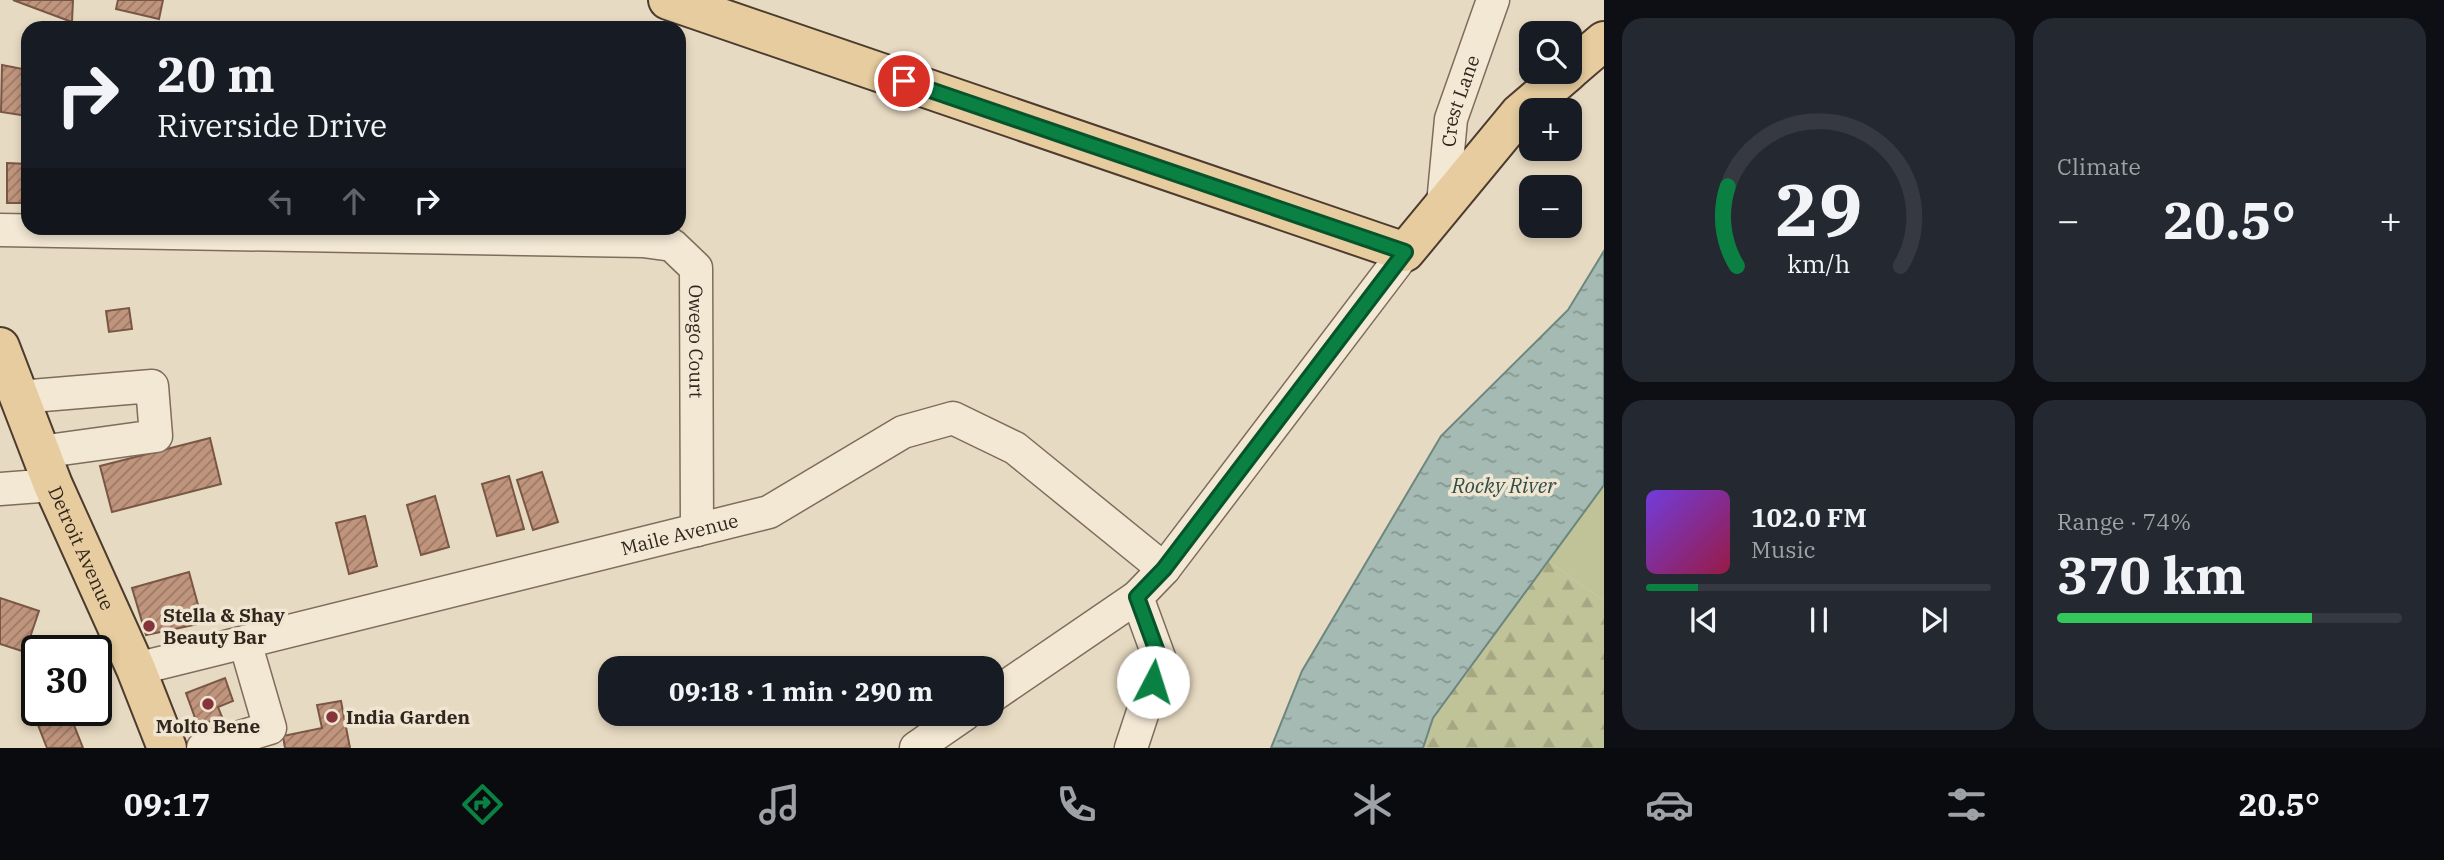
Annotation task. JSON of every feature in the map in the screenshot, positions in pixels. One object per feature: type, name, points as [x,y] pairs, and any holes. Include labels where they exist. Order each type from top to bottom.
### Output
[{"type":"main road","points":[[668,0],[1405,252],[1519,114],[1554,84]]},
{"type":"main road","points":[[1582,60],[1604,41]]},
{"type":"main road","name":"Detroit Avenue","points":[[0,347],[47,469],[136,669],[167,748]]},
{"type":"street","name":"Crest Lane","points":[[1443,204],[1451,119],[1493,0]]},
{"type":"street","name":"Owego Court","points":[[0,230],[21,230]]},
{"type":"street","name":"Owego Court","points":[[291,235],[643,241],[672,245],[696,268],[697,530]]},
{"type":"street","points":[[1004,687],[1137,597],[1164,569],[1405,252]]},
{"type":"street","points":[[0,489],[47,469],[156,436],[152,386],[19,397]]},
{"type":"street","name":"Maile Avenue","points":[[136,669],[769,512],[902,432],[953,418],[1014,449],[1164,569]]},
{"type":"street","points":[[1132,748],[1160,660],[1137,597]]},
{"type":"street","points":[[203,748],[270,728],[245,642]]},
{"type":"street","points":[[916,748],[948,726]]},
{"type":"green space","points":[[1604,485],[1604,601],[1548,561]]},
{"type":"green space","points":[[1548,561],[1604,601],[1604,748],[1423,748],[1433,718]]},
{"type":"water","name":"Rocky River","points":[[1604,251],[1604,485],[1433,718],[1423,748],[1271,748],[1302,671],[1441,436],[1568,310]]},
{"type":"building","points":[[13,0],[73,0],[72,21]]},
{"type":"building","points":[[118,0],[163,0],[159,19],[116,9]]},
{"type":"building","points":[[2,65],[21,69],[21,115],[1,112]]},
{"type":"building","points":[[7,163],[21,164],[21,203],[7,203]]},
{"type":"building","points":[[129,308],[132,329],[109,332],[106,311]]},
{"type":"building","points":[[210,438],[221,484],[112,512],[100,466]]},
{"type":"building","points":[[542,472],[558,522],[533,530],[517,480]]},
{"type":"building","points":[[509,476],[524,529],[497,536],[482,484]]},
{"type":"building","points":[[435,496],[449,547],[421,555],[407,505]]},
{"type":"building","points":[[365,516],[377,566],[349,574],[336,523]]},
{"type":"building","points":[[189,572],[203,623],[146,635],[132,588]]},
{"type":"building","points":[[0,598],[39,611],[31,635],[21,635],[21,651],[0,644]]},
{"type":"building","name":"Molto Bene","points":[[225,678],[233,701],[218,707],[222,717],[198,726],[186,693]]},
{"type":"building","name":"India Garden","points":[[341,701],[350,748],[285,748],[283,736],[322,728],[317,705]]},
{"type":"building","points":[[38,726],[74,726],[83,748],[47,748]]},
{"type":"place","name":"Stella & Shay Beauty Bar","points":[[149,626]]},
{"type":"place","name":"Molto Bene","points":[[208,704]]},
{"type":"place","name":"India Garden","points":[[332,717]]},
{"type":"route","points":[[904,81],[1405,252],[1164,569],[1137,597],[1160,660],[1153,682]]}]
